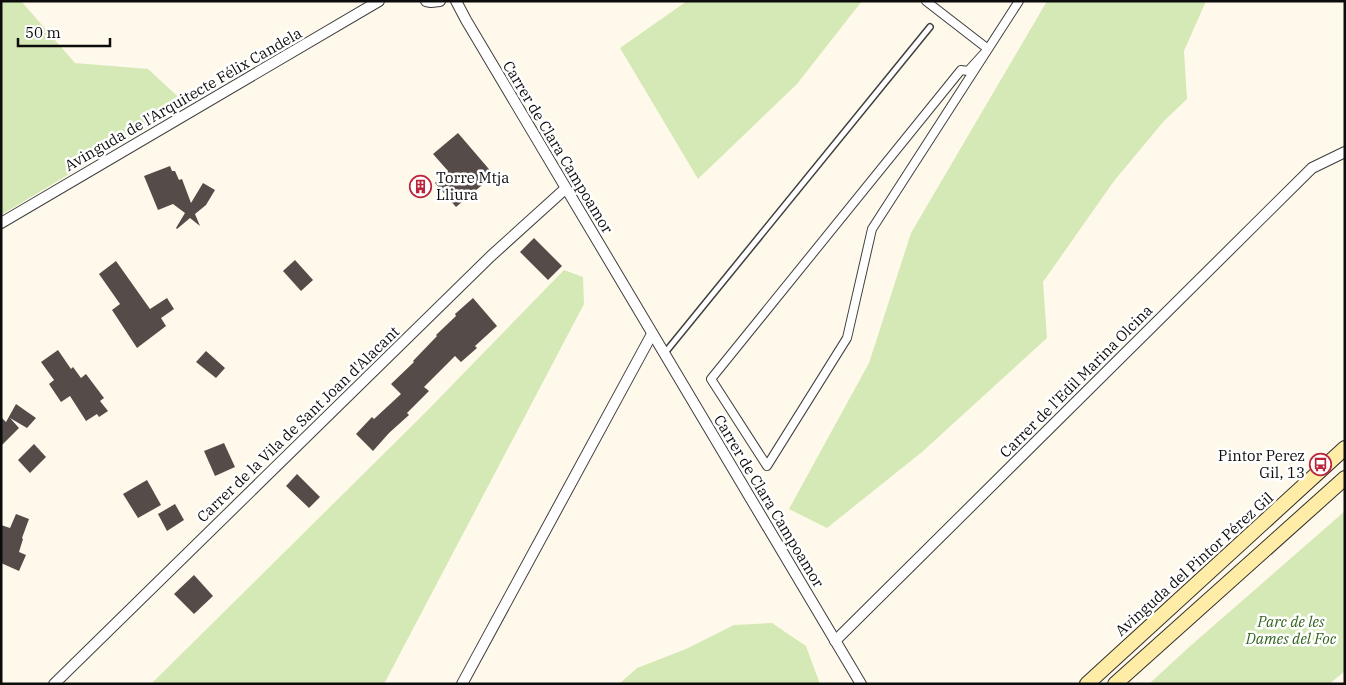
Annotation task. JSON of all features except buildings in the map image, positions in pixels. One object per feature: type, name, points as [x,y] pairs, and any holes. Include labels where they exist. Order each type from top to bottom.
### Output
[{"type":"main road","name":"Avinguda del Pintor Pérez Gil","points":[[1087,684],[1345,448]]},
{"type":"main road","points":[[1115,684],[1345,478]]},
{"type":"street","name":"Avinguda de l'Arquitecte Félix Candela","points":[[1,224],[379,1]]},
{"type":"street","points":[[426,1],[440,1]]},
{"type":"street","name":"Carrer de Clara Campoamor","points":[[456,1],[565,189],[861,684]]},
{"type":"street","points":[[926,1],[988,50],[968,71],[961,70],[711,379],[767,466],[847,338],[872,229],[1019,1]]},
{"type":"street","name":"Carrer de l'Edil Marina Olcina","points":[[835,641],[1312,168],[1345,152]]},
{"type":"street","name":"Carrer de la Vila de Sant Joan d'Alacant","points":[[54,684],[484,263],[565,189]]},
{"type":"street","points":[[462,684],[652,334]]},
{"type":"lane","points":[[664,354],[930,27]]},
{"type":"green space","points":[[1,1],[21,1],[75,63],[148,69],[186,104],[1,215]]},
{"type":"green space","points":[[687,1],[862,1],[797,84],[698,179],[620,48]]},
{"type":"green space","points":[[1047,1],[1206,1],[1184,51],[1187,99],[1164,121],[1114,181],[1043,282],[1047,338],[922,452],[827,528],[789,509],[869,363],[911,233]]},
{"type":"green space","points":[[564,270],[583,277],[584,304],[384,684],[151,684],[424,414]]},
{"type":"green space","name":"Parc de les Dames del Foc","points":[[1345,511],[1345,671],[1329,684],[1149,684],[1188,648]]},
{"type":"green space","points":[[772,623],[806,646],[820,684],[619,684],[637,668],[686,649],[734,625]]},
{"type":"place","name":"Torre Mtja Lliura","points":[[420,186]]},
{"type":"place","name":"Pintor Perez Gil, 13","points":[[1321,464]]}]
